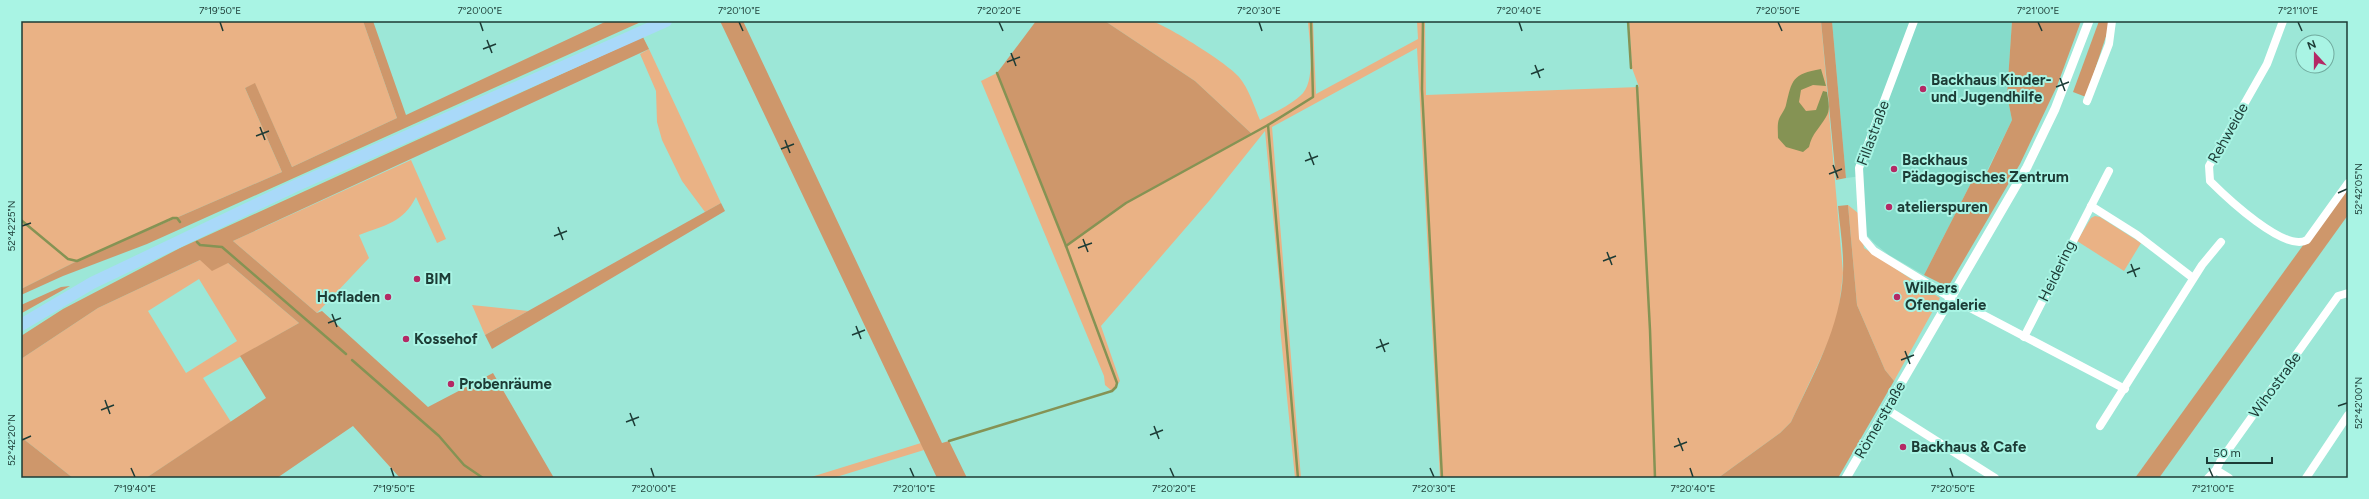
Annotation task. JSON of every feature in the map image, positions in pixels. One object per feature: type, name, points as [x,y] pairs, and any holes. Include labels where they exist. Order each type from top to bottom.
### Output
[{"type":"main road","points":[[21,325],[58,302],[112,273],[288,189],[666,21]]},
{"type":"street","name":"Fillastraße","points":[[1914,21],[1859,168],[1863,238],[1874,251],[1951,298]]},
{"type":"street","name":"Römerstraße","points":[[1846,478],[2027,167],[2043,134],[2089,21]]},
{"type":"street","points":[[2087,101],[2110,44],[2112,21]]},
{"type":"street","name":"Rehweide","points":[[2283,21],[2266,64],[2209,166],[2208,174],[2210,181],[2272,233],[2296,242],[2307,240],[2348,183]]},
{"type":"street","name":"Heidering","points":[[2024,337],[2109,171]]},
{"type":"street","points":[[2091,206],[2137,235],[2193,278]]},
{"type":"street","points":[[2100,426],[2125,389],[2193,278],[2221,242]]},
{"type":"street","name":"Wihostraße","points":[[2208,478],[2216,470],[2221,460],[2338,296],[2346,294]]},
{"type":"street","points":[[1951,298],[2125,389]]},
{"type":"street","points":[[1886,409],[1995,478]]},
{"type":"street","points":[[2306,478],[2348,415]]},
{"type":"street","points":[[2216,470],[2229,478]]},
{"type":"shaded area","points":[[21,21],[363,21],[397,118],[292,167],[255,84],[245,88],[282,172],[77,261],[21,289]]},
{"type":"shaded area","points":[[363,21],[373,21],[406,115],[607,21],[643,21],[147,244],[63,276],[21,295],[21,289],[77,261],[282,172],[245,88],[255,83],[292,167],[397,118]]},
{"type":"shaded area","points":[[720,21],[743,21],[942,443],[949,441],[967,478],[937,478]]},
{"type":"shaded area","points":[[1036,21],[1105,21],[1195,81],[1252,134],[1126,203],[1066,246],[997,73]]},
{"type":"shaded area","points":[[1105,21],[1151,21],[1169,29],[1197,46],[1233,71],[1239,77],[1248,92],[1260,120],[1291,103],[1305,90],[1309,81],[1311,61],[1308,21],[1313,21],[1316,94],[1418,39],[1417,21],[1425,21],[1426,95],[1639,87],[1632,68],[1629,21],[1821,21],[1843,273],[1839,308],[1832,334],[1791,422],[1780,433],[1718,478],[1440,478],[1417,48],[1272,127],[1301,478],[1295,478],[1280,327],[1281,301],[1265,131],[1209,201],[1101,326],[1120,381],[1112,391],[1105,385],[1104,376],[981,81],[997,73],[1066,246],[1126,203],[1252,134],[1195,81]]},
{"type":"shaded area","points":[[1821,21],[1832,21],[1846,178],[1836,180]]},
{"type":"shaded area","points":[[1832,21],[2012,21],[2007,95],[2012,120],[1981,183],[1973,179],[1924,275],[1889,255],[1874,243],[1866,234],[1862,176],[1846,178]]},
{"type":"shaded area","points":[[2012,21],[2081,21],[2057,86],[2020,164],[1948,287],[1924,275],[1973,179],[1982,183],[2012,120],[2007,95]]},
{"type":"shaded area","points":[[2099,21],[2111,21],[2086,97],[2073,92]]},
{"type":"shaded area","points":[[643,37],[649,49],[233,241],[317,313],[322,311],[428,407],[493,373],[554,478],[400,478],[353,426],[277,478],[146,478],[266,398],[240,356],[299,323],[228,263],[212,271],[200,260],[98,308],[21,359],[21,336],[63,309],[180,248]]},
{"type":"shaded area","points":[[649,49],[721,203],[705,212],[682,181],[662,140],[657,122],[656,91],[640,54]]},
{"type":"shaded area","points":[[1821,69],[1826,86],[1813,85],[1801,90],[1799,102],[1806,111],[1816,110],[1823,91],[1827,92],[1829,105],[1828,114],[1814,134],[1809,147],[1803,152],[1786,147],[1778,138],[1778,123],[1792,84],[1804,73]]},
{"type":"shaded area","points":[[411,160],[446,239],[437,243],[416,197],[411,206],[399,218],[359,235],[369,258],[317,313],[233,241]]},
{"type":"shaded area","points":[[2348,183],[2348,215],[2159,478],[2135,478]]},
{"type":"shaded area","points":[[721,203],[725,211],[492,349],[485,335]]},
{"type":"shaded area","points":[[1848,205],[1858,213],[1864,248],[1940,298],[1894,381],[1885,370],[1857,305]]},
{"type":"shaded area","points":[[1848,205],[1857,305],[1885,370],[1894,381],[1838,478],[1718,478],[1780,433],[1791,422],[1824,350],[1837,312],[1843,273],[1838,206]]},
{"type":"shaded area","points":[[2095,216],[2100,217],[2141,243],[2124,271],[2077,241],[2091,218]]},
{"type":"shaded area","points":[[200,260],[228,263],[299,323],[203,378],[231,422],[146,478],[73,478],[21,437],[21,359],[98,308]],"holes":[[[199,279],[237,341],[186,373],[148,311]]]},
{"type":"shaded area","points":[[70,286],[21,314],[21,305],[61,287]]},
{"type":"shaded area","points":[[472,305],[528,311],[485,335]]},
{"type":"shaded area","points":[[21,437],[73,478],[21,478]]},
{"type":"shaded area","points":[[921,443],[924,450],[833,478],[808,478]]},
{"type":"waterway","points":[[1066,246],[1126,203],[1268,125],[1313,97],[1311,21]]},
{"type":"waterway","points":[[1423,21],[1422,89],[1442,478]]},
{"type":"waterway","points":[[1628,21],[1631,68]]},
{"type":"waterway","points":[[949,441],[1112,391],[1116,387],[1117,383],[1066,246],[997,73]]},
{"type":"waterway","points":[[1637,86],[1650,330],[1655,478]]},
{"type":"waterway","points":[[1268,125],[1298,478]]},
{"type":"waterway","points":[[21,220],[68,259],[77,261],[173,218],[177,218],[180,222]]},
{"type":"waterway","points":[[197,242],[200,245],[222,247],[346,354]]},
{"type":"waterway","points":[[352,360],[439,436],[464,465],[483,478]]},
{"type":"place","name":"Backhaus Kinder- und Jugendhilfe","points":[[1923,89]]},
{"type":"place","name":"Backhaus Pädagogisches Zentrum","points":[[1894,169]]},
{"type":"place","name":"atelierspuren","points":[[1889,207]]},
{"type":"place","name":"BIM","points":[[417,279]]},
{"type":"place","name":"Hofladen","points":[[388,297]]},
{"type":"place","name":"Wilbers Ofengalerie","points":[[1897,297]]},
{"type":"place","name":"Kossehof","points":[[406,339]]},
{"type":"place","name":"Probenräume","points":[[451,384]]},
{"type":"place","name":"Backhaus & Cafe","points":[[1903,447]]}]
